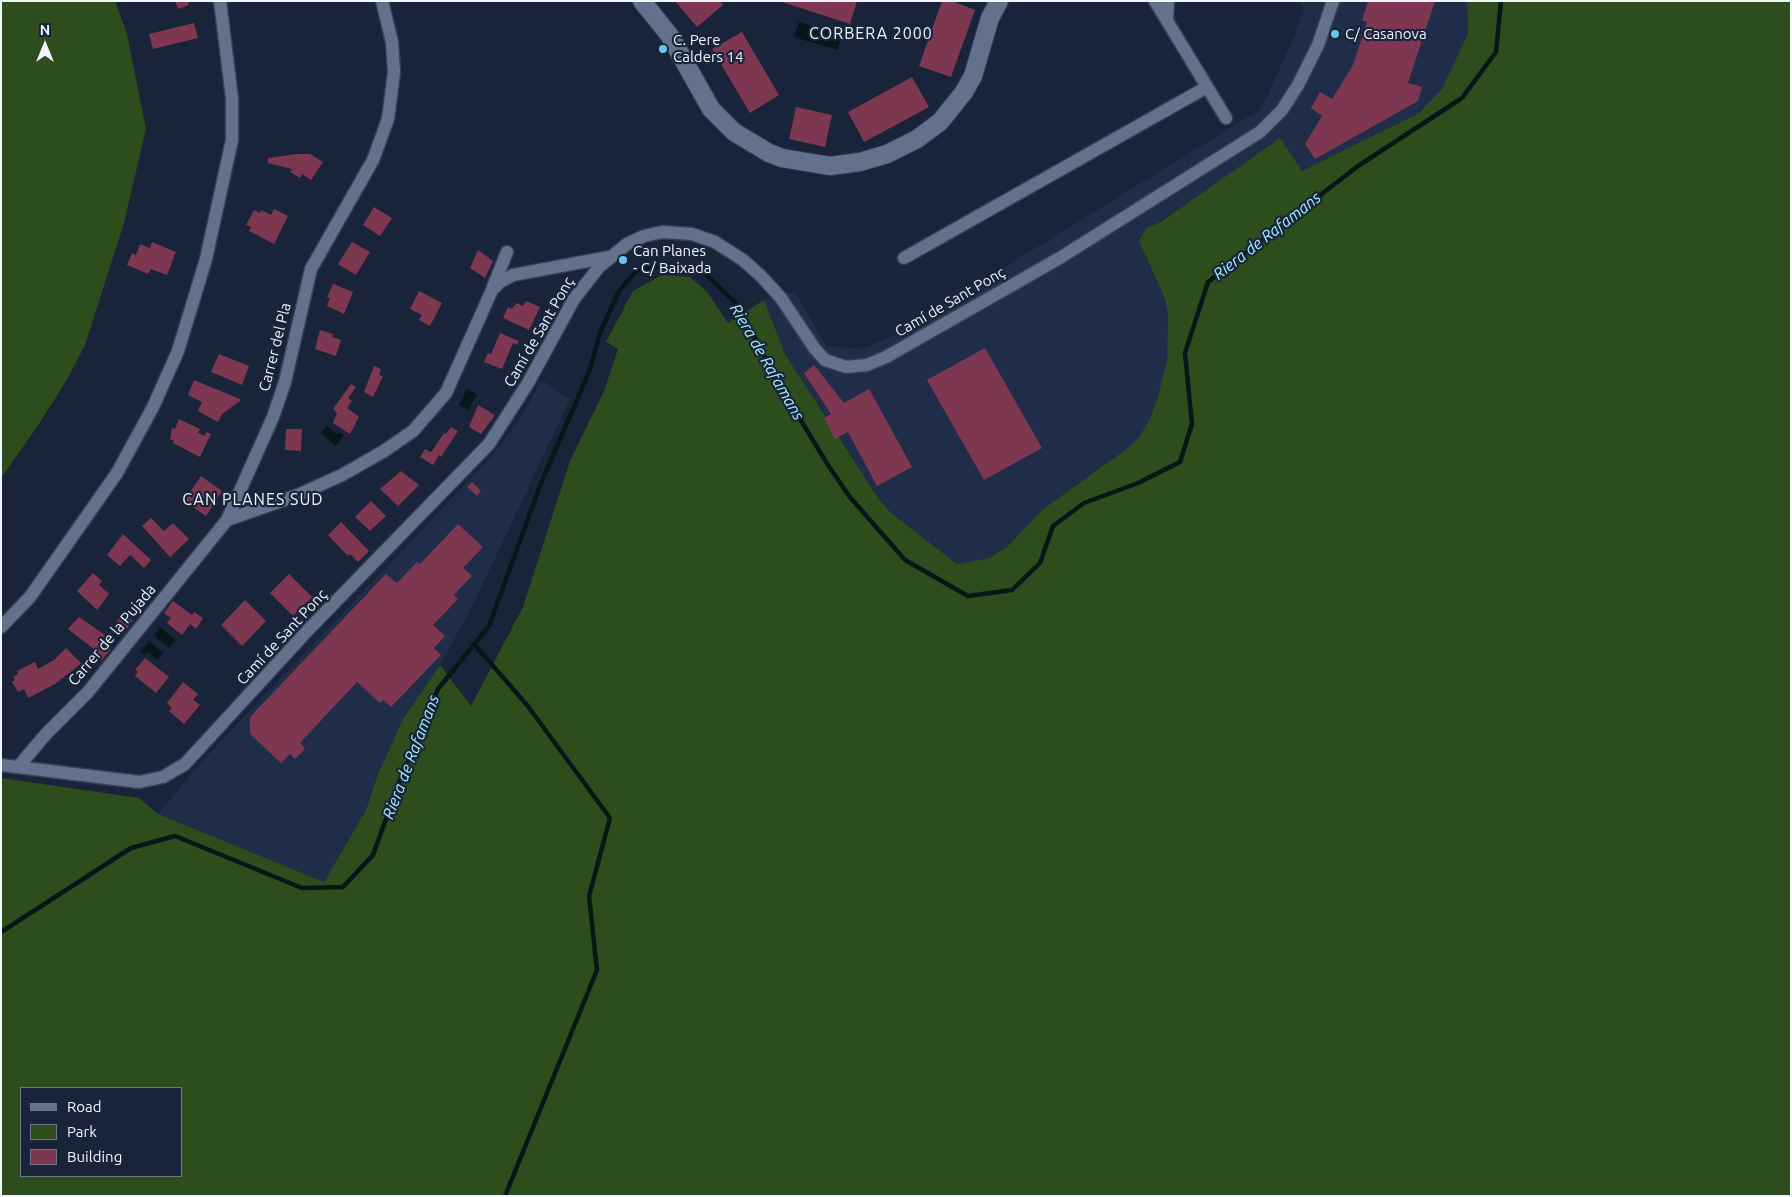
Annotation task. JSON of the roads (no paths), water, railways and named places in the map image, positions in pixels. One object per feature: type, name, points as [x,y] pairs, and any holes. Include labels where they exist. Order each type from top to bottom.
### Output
[{"type":"street","points":[[1,627],[30,597],[117,473],[153,407],[178,351],[206,259],[232,140],[232,98],[220,1]]},
{"type":"street","name":"Carrer del Pla","points":[[227,520],[273,417],[282,391],[311,269],[373,160],[381,139],[392,98],[394,72],[392,42],[382,1]]},
{"type":"street","points":[[642,1],[670,36],[712,109],[734,132],[769,153],[782,158],[830,166],[860,162],[887,154],[917,139],[940,122],[964,92],[973,76],[990,18],[999,1]]},
{"type":"street","points":[[1155,1],[1226,118]]},
{"type":"street","points":[[1167,19],[1168,1]]},
{"type":"street","name":"Camí de Sant Ponç","points":[[1,765],[140,782],[163,777],[185,764],[309,629],[489,444],[523,392],[574,299],[587,280],[609,257],[637,239],[662,232],[692,234],[709,239],[728,249],[761,276],[781,298],[815,349],[825,360],[846,367],[867,365],[886,357],[1058,259],[1260,132],[1282,110],[1298,85],[1318,45],[1330,3]]},
{"type":"street","points":[[904,258],[1208,87]]},
{"type":"street","points":[[227,520],[298,495],[342,475],[384,451],[413,431],[446,393],[507,252]]},
{"type":"street","points":[[492,290],[500,282],[513,275],[609,257]]},
{"type":"street","name":"Carrer de la Pujada","points":[[18,767],[46,734],[88,692],[227,520]]},
{"type":"waterway","name":"Riera de Rafamans","points":[[1,932],[131,848],[175,836],[302,888],[343,887],[373,855],[400,780],[438,689],[489,626],[541,483],[589,372],[600,333],[619,291],[636,271],[666,265],[685,266],[704,273],[738,305],[777,381],[828,465],[849,496],[905,560],[968,596],[1012,590],[1040,563],[1053,526],[1084,503],[1138,483],[1180,462],[1192,424],[1185,353],[1208,282],[1358,166],[1462,98],[1496,52],[1501,1]]},
{"type":"waterway","points":[[474,644],[527,705],[610,818],[589,896],[597,970],[505,1196]]},
{"type":"place","name":"C/ Casanova","points":[[1335,34]]},
{"type":"place","name":"C. Pere Calders 14","points":[[663,49]]},
{"type":"place","name":"Can Planes - C/ Baixada","points":[[623,260]]},
{"type":"district","name":"CORBERA 2000","points":[[871,34]]},
{"type":"district","name":"CAN PLANES SUD","points":[[253,500]]}]
